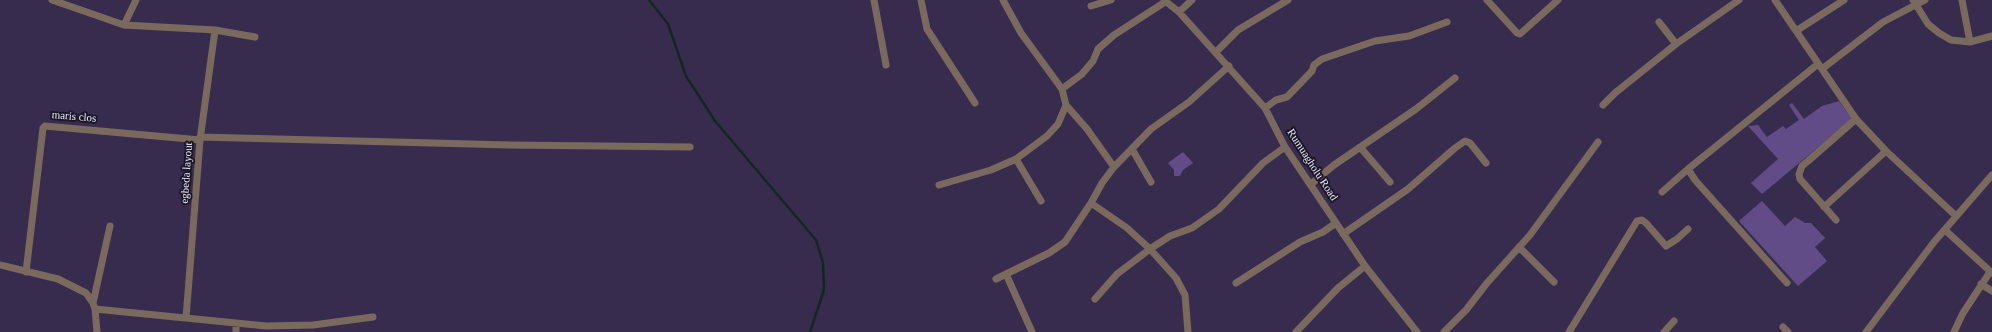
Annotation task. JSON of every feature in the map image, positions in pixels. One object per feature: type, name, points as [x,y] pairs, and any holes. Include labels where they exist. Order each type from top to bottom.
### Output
[{"type":"street","points":[[52,0],[124,25],[214,30],[255,37]]},
{"type":"street","points":[[124,25],[136,0]]},
{"type":"street","points":[[874,0],[886,65]]},
{"type":"street","points":[[921,0],[927,29],[975,103]]},
{"type":"street","points":[[1003,0],[1021,33],[1062,89],[1066,106],[1087,129],[1114,167]]},
{"type":"street","points":[[1091,6],[1111,0]]},
{"type":"street","points":[[1179,12],[1192,0]]},
{"type":"street","points":[[1216,52],[1238,30],[1288,0]]},
{"type":"street","points":[[1487,0],[1517,33],[1520,34],[1558,0]]},
{"type":"street","points":[[1603,105],[1615,93],[1676,44],[1739,0]]},
{"type":"street","points":[[1775,0],[1856,119],[1886,151],[1956,216]]},
{"type":"street","points":[[1796,31],[1844,0]]},
{"type":"street","points":[[1662,192],[1688,169],[1820,67],[1883,22],[1914,3],[1925,0]]},
{"type":"street","points":[[1962,0],[1970,42]]},
{"type":"street","points":[[1062,89],[1082,74],[1093,61],[1098,49],[1114,35],[1165,1]]},
{"type":"street","name":"Rumuagholu Road","points":[[1165,1],[1179,12],[1229,66],[1265,108],[1285,147],[1311,184],[1336,224],[1365,266],[1417,332]]},
{"type":"street","points":[[1914,3],[1928,24],[1951,40],[1970,42],[1992,36]]},
{"type":"street","points":[[1265,108],[1276,100],[1287,97],[1312,71],[1314,65],[1322,59],[1375,41],[1409,36],[1447,22]]},
{"type":"street","points":[[1660,22],[1676,44]]},
{"type":"street","name":"egbeda layout","points":[[186,318],[200,138],[214,30]]},
{"type":"street","points":[[996,279],[1049,253],[1065,242],[1091,203],[1102,183],[1114,167],[1151,129],[1188,102],[1229,66]]},
{"type":"street","points":[[1311,184],[1360,147],[1416,109],[1455,78]]},
{"type":"street","points":[[939,186],[984,172],[1016,159],[1047,136],[1058,124],[1066,106]]},
{"type":"street","points":[[1836,220],[1800,179],[1800,171],[1808,161],[1856,119]]},
{"type":"street","name":"maris clos","points":[[26,272],[42,135],[45,126],[200,138]]},
{"type":"street","points":[[200,138],[510,145],[690,147]]},
{"type":"street","points":[[1343,234],[1408,189],[1465,141],[1470,143],[1486,163]]},
{"type":"street","points":[[1444,332],[1466,310],[1487,283],[1545,216],[1598,142]]},
{"type":"street","points":[[1095,299],[1117,274],[1150,249],[1170,236],[1192,228],[1219,209],[1259,167],[1285,147]]},
{"type":"street","points":[[1360,147],[1390,182]]},
{"type":"street","points":[[1132,149],[1151,182]]},
{"type":"street","points":[[1824,207],[1886,151]]},
{"type":"street","points":[[1016,159],[1041,200]]},
{"type":"street","points":[[1688,169],[1695,180],[1787,283]]},
{"type":"street","points":[[1866,332],[1956,216],[1992,175]]},
{"type":"street","points":[[1091,203],[1127,228],[1150,249],[1180,286],[1184,295],[1188,332]]},
{"type":"street","points":[[1569,332],[1637,221],[1642,220],[1646,223],[1666,246],[1688,229]]},
{"type":"street","points":[[1236,283],[1300,242],[1323,232],[1336,224]]},
{"type":"street","points":[[97,332],[94,306],[110,226]]},
{"type":"street","points":[[1945,230],[1991,273],[1981,284],[1954,332]]},
{"type":"street","points":[[1519,247],[1554,282]]},
{"type":"street","points":[[0,266],[58,279],[86,293],[94,306]]},
{"type":"street","points":[[1296,332],[1338,288],[1365,266]]},
{"type":"street","points":[[1006,274],[1032,332]]},
{"type":"street","points":[[1981,284],[1992,291]]},
{"type":"street","points":[[94,306],[236,324],[313,328],[373,317]]},
{"type":"street","points":[[1664,332],[1674,321]]},
{"type":"street","points":[[236,324],[236,332]]},
{"type":"shaded area","points":[[1839,101],[1852,119],[1762,194],[1751,183],[1778,159],[1748,126],[1758,125],[1767,137],[1783,126],[1786,129],[1799,120],[1789,105],[1792,103],[1804,119],[1822,106]]},
{"type":"shaded area","points":[[1183,152],[1193,163],[1183,170],[1180,176],[1174,176],[1174,170],[1168,163]]},
{"type":"shaded area","points":[[1762,201],[1785,226],[1795,217],[1805,223],[1811,223],[1825,238],[1815,247],[1827,261],[1798,286],[1739,221]]},
{"type":"waterway","points":[[649,0],[668,24],[686,76],[715,121],[816,240],[823,263],[824,290],[810,332]]}]
